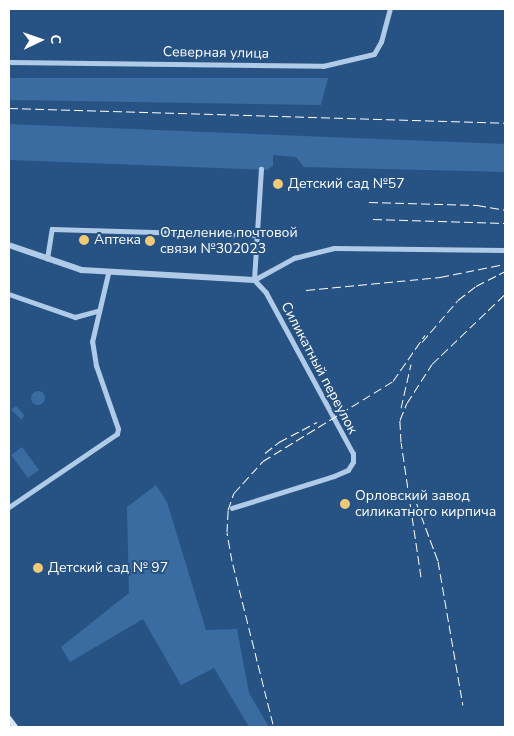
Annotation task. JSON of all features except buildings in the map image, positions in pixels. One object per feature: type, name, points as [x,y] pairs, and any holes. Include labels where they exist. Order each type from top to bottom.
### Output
[{"type":"main road","points":[[9,719],[15,727]]},
{"type":"street","name":"Северная улица","points":[[9,62],[323,66],[374,54],[381,42],[390,9]]},
{"type":"street","points":[[254,280],[261,169]]},
{"type":"street","points":[[47,259],[52,229],[257,235]]},
{"type":"street","points":[[9,245],[47,259],[108,274],[254,280],[294,258],[334,248],[505,250]]},
{"type":"street","points":[[9,507],[118,432],[93,355],[93,330],[108,274]]},
{"type":"street","name":"Силикатный переулок","points":[[232,508],[348,470],[353,454],[266,293],[254,280]]},
{"type":"street","points":[[9,294],[75,317],[98,311]]},
{"type":"shaded area","points":[[9,78],[328,78],[321,105],[9,100]]},
{"type":"shaded area","points":[[9,124],[505,144],[505,172],[304,167],[296,157],[273,155],[273,166],[267,170],[9,160]]},
{"type":"shaded area","points":[[38,391],[43,393],[45,398],[43,403],[38,405],[33,403],[31,398],[33,393]]},
{"type":"shaded area","points":[[16,406],[24,415],[22,420],[11,410]]},
{"type":"shaded area","points":[[22,447],[39,470],[28,478],[11,455]]},
{"type":"shaded area","points":[[156,485],[167,502],[206,630],[237,629],[249,693],[269,727],[249,727],[214,668],[181,685],[143,619],[70,662],[61,647],[129,593],[127,507]]},
{"type":"railway","points":[[9,108],[505,123]]},
{"type":"railway","points":[[369,202],[477,205],[505,210]]},
{"type":"railway","points":[[373,219],[505,223]]},
{"type":"railway","points":[[306,290],[440,277],[505,264]]},
{"type":"railway","points":[[422,342],[458,300],[476,286],[505,271]]},
{"type":"railway","points":[[421,577],[401,442],[400,420],[407,403],[432,364],[505,294]]},
{"type":"railway","points":[[273,724],[232,561],[227,532],[228,510],[234,493],[263,461],[393,381],[425,335]]},
{"type":"railway","points":[[401,408],[411,364]]},
{"type":"railway","points":[[265,453],[279,442],[317,422]]},
{"type":"railway","points":[[412,491],[438,561],[463,705]]},
{"type":"place","name":"Детский сад №57","points":[[278,184]]},
{"type":"place","name":"Аптека","points":[[84,240]]},
{"type":"place","name":"Отделение почтовой связи №302023","points":[[150,241]]},
{"type":"place","name":"Орловский завод силикатного кирпича","points":[[345,504]]},
{"type":"place","name":"Детский сад № 97","points":[[38,568]]}]
